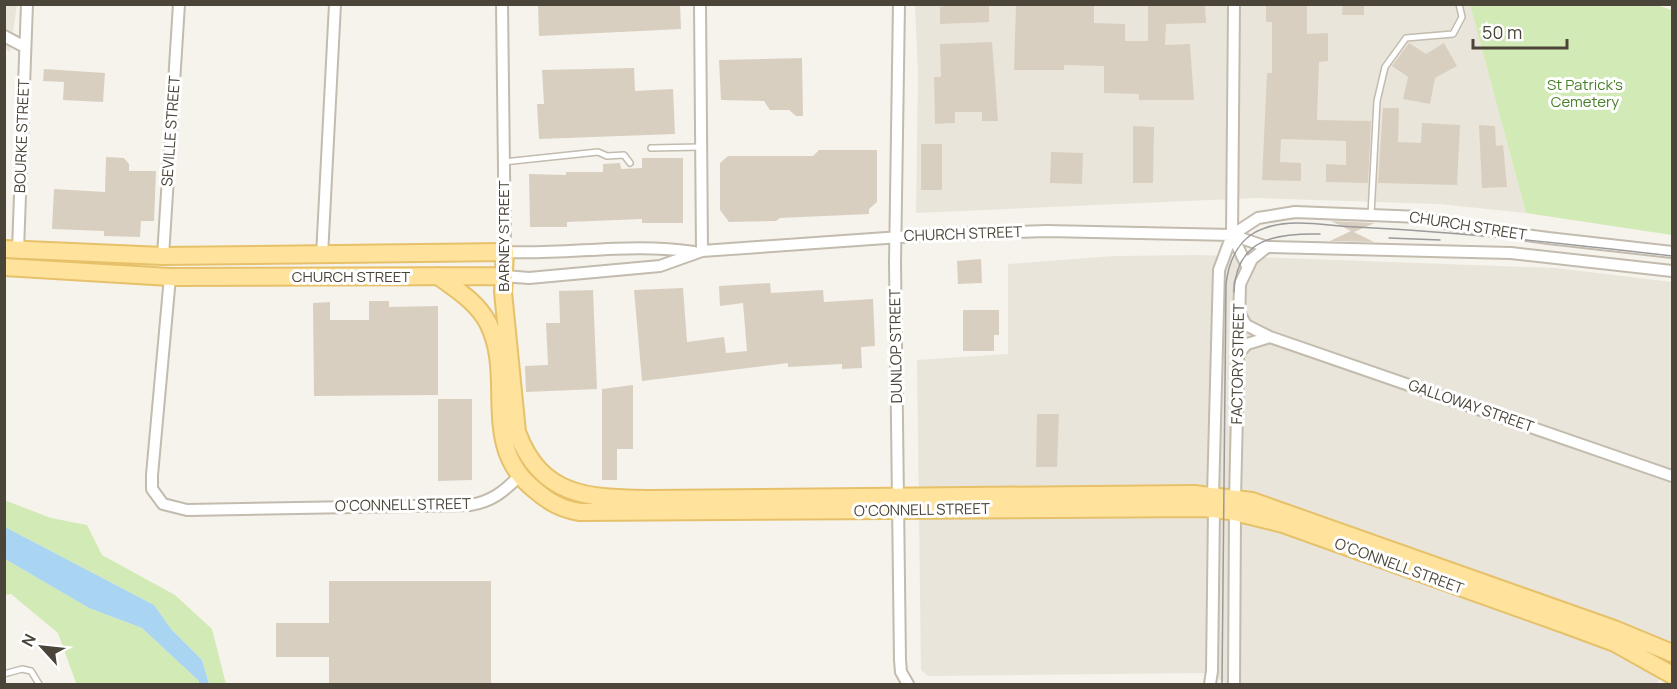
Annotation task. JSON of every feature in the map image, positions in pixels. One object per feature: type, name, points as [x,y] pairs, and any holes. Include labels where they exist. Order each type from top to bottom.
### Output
[{"type":"main road","name":"CHURCH STREET","points":[[11,250],[163,256],[322,256],[504,252]]},
{"type":"main road","name":"BOURKE STREET","points":[[11,250],[11,267]]},
{"type":"main road","name":"BARNEY STREET","points":[[504,252],[503,276],[514,417],[523,448],[532,463]]},
{"type":"main road","name":"CHURCH STREET","points":[[11,267],[170,276],[503,276]]},
{"type":"main road","points":[[438,276],[473,302],[488,324],[495,347],[501,428],[506,450],[519,476]]},
{"type":"main road","name":"O'CONNELL STREET","points":[[532,463],[559,486],[578,494],[606,499],[899,503],[1213,502],[1235,506],[1615,643],[1672,675]]},
{"type":"main road","name":"O'CONNELL STREET","points":[[519,476],[555,506],[579,512],[899,503]]},
{"type":"main road","name":"O'CONNELL STREET","points":[[1235,506],[1270,506],[1605,626],[1672,653]]},
{"type":"street","name":"BOURKE STREET","points":[[11,250],[27,4]]},
{"type":"street","name":"SEVILLE STREET","points":[[163,256],[179,4]]},
{"type":"street","points":[[322,256],[335,4]]},
{"type":"street","name":"BARNEY STREET","points":[[502,4],[504,252]]},
{"type":"street","points":[[698,252],[701,147],[700,4]]},
{"type":"street","name":"DUNLOP STREET","points":[[899,4],[895,236],[900,660],[901,672],[908,684]]},
{"type":"street","name":"FACTORY STREET","points":[[1210,684],[1219,270],[1232,235],[1234,4]]},
{"type":"street","points":[[4,36],[25,47]]},
{"type":"street","name":"CHURCH STREET","points":[[1232,235],[1258,218],[1279,213],[1371,215],[1421,217],[1453,225],[1672,252]]},
{"type":"street","name":"CHURCH STREET","points":[[504,252],[576,252],[662,247],[698,252],[895,236],[1037,231],[1232,235],[1267,247],[1511,253],[1672,270]]},
{"type":"street","name":"FACTORY STREET","points":[[1232,235],[1247,266],[1241,280],[1237,355],[1234,684]]},
{"type":"street","points":[[1247,266],[1267,247]]},
{"type":"street","name":"CHURCH STREET","points":[[503,276],[528,278],[660,266],[698,252]]},
{"type":"street","name":"O'CONNELL STREET","points":[[170,276],[152,476],[152,489],[163,504],[187,510],[470,505],[493,498],[519,476]]},
{"type":"street","name":"GALLOWAY STREET","points":[[1239,312],[1246,325],[1270,337],[1672,476]]},
{"type":"street","points":[[1237,355],[1247,344],[1270,337]]},
{"type":"lane","points":[[1371,215],[1377,101],[1385,67],[1406,38],[1453,34],[1462,16],[1460,4]]},
{"type":"lane","points":[[651,148],[701,147]]},
{"type":"lane","points":[[503,162],[598,152],[607,156],[624,155],[630,163]]},
{"type":"lane","points":[[4,674],[22,669],[31,671],[39,684]]},
{"type":"shaded area","points":[[5,5],[17,5],[10,52],[5,49]]},
{"type":"shaded area","points":[[915,5],[1470,5],[1526,213],[1439,204],[1256,198],[916,213],[918,74]]},
{"type":"shaded area","points":[[1200,255],[1556,268],[1672,282],[1672,658],[1657,684],[1228,684],[1207,673],[928,676],[921,670],[917,360],[1008,354],[1008,264],[1114,256]]},
{"type":"green space","name":"St Patrick's Cemetery","points":[[1653,4],[1672,10],[1672,235],[1526,213],[1470,5]]},
{"type":"green space","points":[[4,500],[51,518],[87,525],[102,555],[175,595],[212,629],[226,684],[209,684],[202,660],[171,629],[154,605],[5,527]]},
{"type":"green space","points":[[5,559],[89,608],[142,628],[199,681],[199,684],[72,684],[76,683],[58,633],[11,594],[5,595]]},
{"type":"water","points":[[5,527],[154,605],[171,629],[202,660],[209,684],[199,684],[199,681],[142,628],[89,608],[5,559]]},
{"type":"building","points":[[538,4],[680,4],[681,29],[539,36]]},
{"type":"building","points":[[955,4],[989,5],[989,22],[940,24],[940,7]]},
{"type":"building","points":[[1016,4],[1094,4],[1094,23],[1125,24],[1125,41],[1148,41],[1148,4],[1205,4],[1206,23],[1166,24],[1165,45],[1190,44],[1194,100],[1139,100],[1139,94],[1104,93],[1104,66],[1064,65],[1064,70],[1014,70]]},
{"type":"building","points":[[1266,4],[1307,4],[1307,34],[1328,33],[1328,61],[1319,62],[1317,120],[1371,121],[1368,183],[1326,182],[1326,164],[1346,165],[1346,141],[1281,139],[1280,162],[1301,163],[1301,181],[1262,180],[1267,73],[1272,73],[1272,22],[1266,22]]},
{"type":"building","points":[[1343,4],[1364,4],[1364,15],[1342,15]]},
{"type":"building","points":[[992,42],[998,121],[982,121],[982,112],[955,112],[955,123],[935,124],[934,77],[941,77],[940,44]]},
{"type":"building","points":[[1409,43],[1426,54],[1444,43],[1457,66],[1435,78],[1430,104],[1403,99],[1408,77],[1392,66]]},
{"type":"building","points":[[802,58],[803,116],[796,116],[789,110],[770,110],[764,101],[721,100],[719,60]]},
{"type":"building","points":[[634,68],[635,91],[673,89],[675,134],[539,139],[537,104],[544,104],[542,70]]},
{"type":"building","points":[[44,69],[105,73],[103,102],[63,100],[64,82],[43,81]]},
{"type":"building","points":[[1383,108],[1399,108],[1398,142],[1421,143],[1422,123],[1460,125],[1457,185],[1378,183]]},
{"type":"building","points":[[1479,125],[1495,126],[1496,146],[1503,145],[1507,187],[1482,188]]},
{"type":"building","points":[[1133,126],[1154,127],[1153,183],[1133,183]]},
{"type":"building","points":[[921,144],[942,144],[942,190],[921,190]]},
{"type":"building","points":[[819,150],[877,150],[877,202],[869,209],[869,214],[729,222],[720,210],[720,163],[728,156],[813,156]]},
{"type":"building","points":[[1051,152],[1083,153],[1082,184],[1050,183]]},
{"type":"building","points":[[106,157],[124,158],[129,164],[129,171],[156,171],[154,221],[141,221],[140,237],[104,236],[104,231],[52,229],[54,189],[105,192]]},
{"type":"building","points":[[642,158],[683,158],[683,223],[642,223],[642,219],[567,222],[567,227],[530,227],[529,174],[566,175],[566,172],[603,172],[603,164],[620,163],[621,169],[642,168]]},
{"type":"building","points":[[1331,221],[1375,223],[1354,232],[1374,242],[1330,241],[1351,231]]},
{"type":"building","points":[[981,259],[982,283],[958,284],[957,261]]},
{"type":"building","points":[[770,283],[771,293],[823,290],[824,302],[873,299],[875,346],[861,347],[862,368],[842,369],[842,364],[788,367],[788,363],[642,381],[634,290],[683,288],[687,342],[724,337],[726,353],[747,351],[743,303],[720,306],[719,286]]},
{"type":"building","points":[[593,290],[597,389],[526,392],[525,366],[548,365],[546,323],[560,323],[559,291]]},
{"type":"building","points":[[369,301],[389,301],[389,307],[438,306],[438,395],[314,396],[313,303],[330,302],[330,320],[369,320]]},
{"type":"building","points":[[963,310],[999,310],[999,335],[994,335],[994,351],[963,351]]},
{"type":"building","points":[[633,385],[633,449],[617,449],[617,480],[602,480],[602,389]]},
{"type":"building","points":[[438,399],[472,399],[472,480],[438,481]]},
{"type":"building","points":[[1037,414],[1059,414],[1057,467],[1036,467]]},
{"type":"building","points":[[329,581],[491,581],[491,684],[329,684],[329,657],[276,657],[276,623],[329,623]]},
{"type":"tram line","points":[[1222,684],[1226,284],[1233,257],[1242,243],[1265,228],[1287,223],[1310,223],[1475,235],[1672,256]]},
{"type":"tram line","points":[[1234,292],[1242,260],[1262,242],[1289,235],[1320,234]]},
{"type":"tram line","points":[[1389,238],[1440,240]]}]
